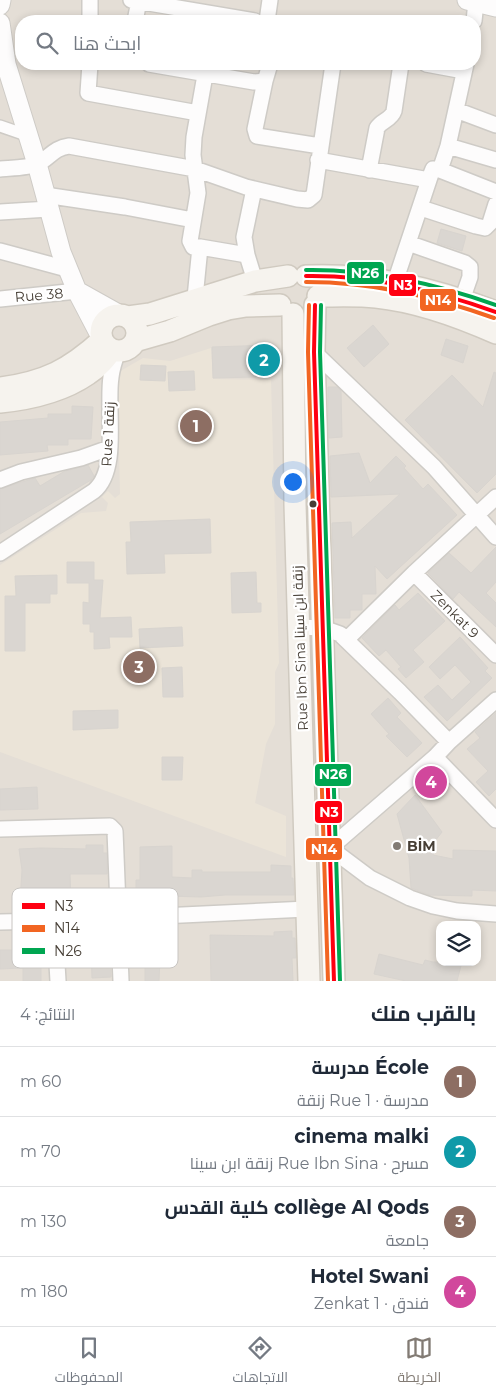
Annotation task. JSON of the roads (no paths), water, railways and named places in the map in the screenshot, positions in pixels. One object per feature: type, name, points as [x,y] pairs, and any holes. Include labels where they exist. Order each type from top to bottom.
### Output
[{"type":"main road","points":[[114,344],[102,327],[104,322],[114,315],[150,314],[195,298],[255,281],[297,276],[353,276],[395,282],[495,310]]},
{"type":"main road","points":[[0,402],[32,398],[57,390],[88,374],[102,362],[114,344],[170,331],[228,309],[246,306],[306,313],[316,300],[315,284],[297,276],[282,280],[277,293],[287,310]]},
{"type":"main road","points":[[316,300],[358,296],[393,300],[459,319],[496,333]]},
{"type":"main road","name":"Rue Ibn Sina زنقة ابن سينا","points":[[316,300],[314,352],[334,981]]},
{"type":"main road","name":"Rue Ibn Sina زنقة ابن سينا","points":[[287,310],[295,504],[309,981]]},
{"type":"main road","points":[[0,388],[20,386],[54,375],[114,344],[136,336],[135,325],[124,316]]},
{"type":"street","points":[[0,0],[0,5]]},
{"type":"street","points":[[90,0],[90,15]]},
{"type":"street","points":[[268,15],[270,0]]},
{"type":"street","points":[[136,15],[135,1],[219,15]]},
{"type":"street","points":[[477,15],[484,3]]},
{"type":"street","points":[[0,23],[1,42],[6,64],[67,269],[78,291],[114,344]]},
{"type":"street","points":[[90,70],[88,93],[198,113]]},
{"type":"street","points":[[180,70],[248,82],[265,81]]},
{"type":"street","points":[[268,70],[255,129],[257,136],[319,153],[369,170],[434,175],[496,192]]},
{"type":"street","points":[[0,169],[37,164],[54,150],[69,146],[195,170],[254,189],[300,200],[311,198],[314,195],[332,70]]},
{"type":"street","points":[[369,170],[377,128],[394,111],[400,70]]},
{"type":"street","points":[[395,282],[421,208],[448,146],[464,70]]},
{"type":"street","points":[[205,75],[193,149],[198,193],[190,241],[194,247],[247,255]]},
{"type":"street","points":[[456,110],[496,125]]},
{"type":"street","points":[[0,126],[28,136]]},
{"type":"street","points":[[448,146],[496,160]]},
{"type":"street","points":[[254,189],[244,237],[255,281]]},
{"type":"street","points":[[0,212],[47,202],[125,207],[194,220]]},
{"type":"street","points":[[421,208],[485,228],[490,223],[496,204]]},
{"type":"street","points":[[408,243],[465,263],[470,267],[470,277],[462,300]]},
{"type":"street","points":[[195,298],[200,247]]},
{"type":"street","points":[[0,251],[67,269]]},
{"type":"street","points":[[78,291],[124,316]]},
{"type":"street","name":"Rue 38","points":[[0,298],[78,291]]},
{"type":"street","name":"Rue 1 زنقة","points":[[0,553],[99,487],[104,480],[108,466],[111,432],[111,378],[114,344]]},
{"type":"street","points":[[314,352],[434,467],[496,537]]},
{"type":"street","points":[[0,480],[21,472],[81,458],[109,448]]},
{"type":"street","points":[[346,640],[414,573],[496,497]]},
{"type":"street","name":"Zenkat 9","points":[[414,573],[496,655]]},
{"type":"street","points":[[299,627],[323,628],[340,634],[449,742]]},
{"type":"street","points":[[306,849],[330,848],[435,757],[496,700]]},
{"type":"street","points":[[435,757],[496,820]]},
{"type":"street","points":[[0,829],[113,827],[116,831],[118,888]]},
{"type":"street","points":[[330,848],[370,878],[388,889],[410,898],[433,906],[496,914]]},
{"type":"street","points":[[178,915],[306,910]]},
{"type":"street","points":[[57,968],[58,981]]},
{"type":"street","points":[[121,968],[121,981]]},
{"type":"place","name":"cinema malki","points":[[264,360]]},
{"type":"place","name":"École مدرسة","points":[[196,426]]},
{"type":"place","name":"collège Al Qods كلية القدس","points":[[139,667]]},
{"type":"place","name":"Hotel Swani","points":[[431,782]]},
{"type":"place","name":"BİM","points":[[397,846]]}]
